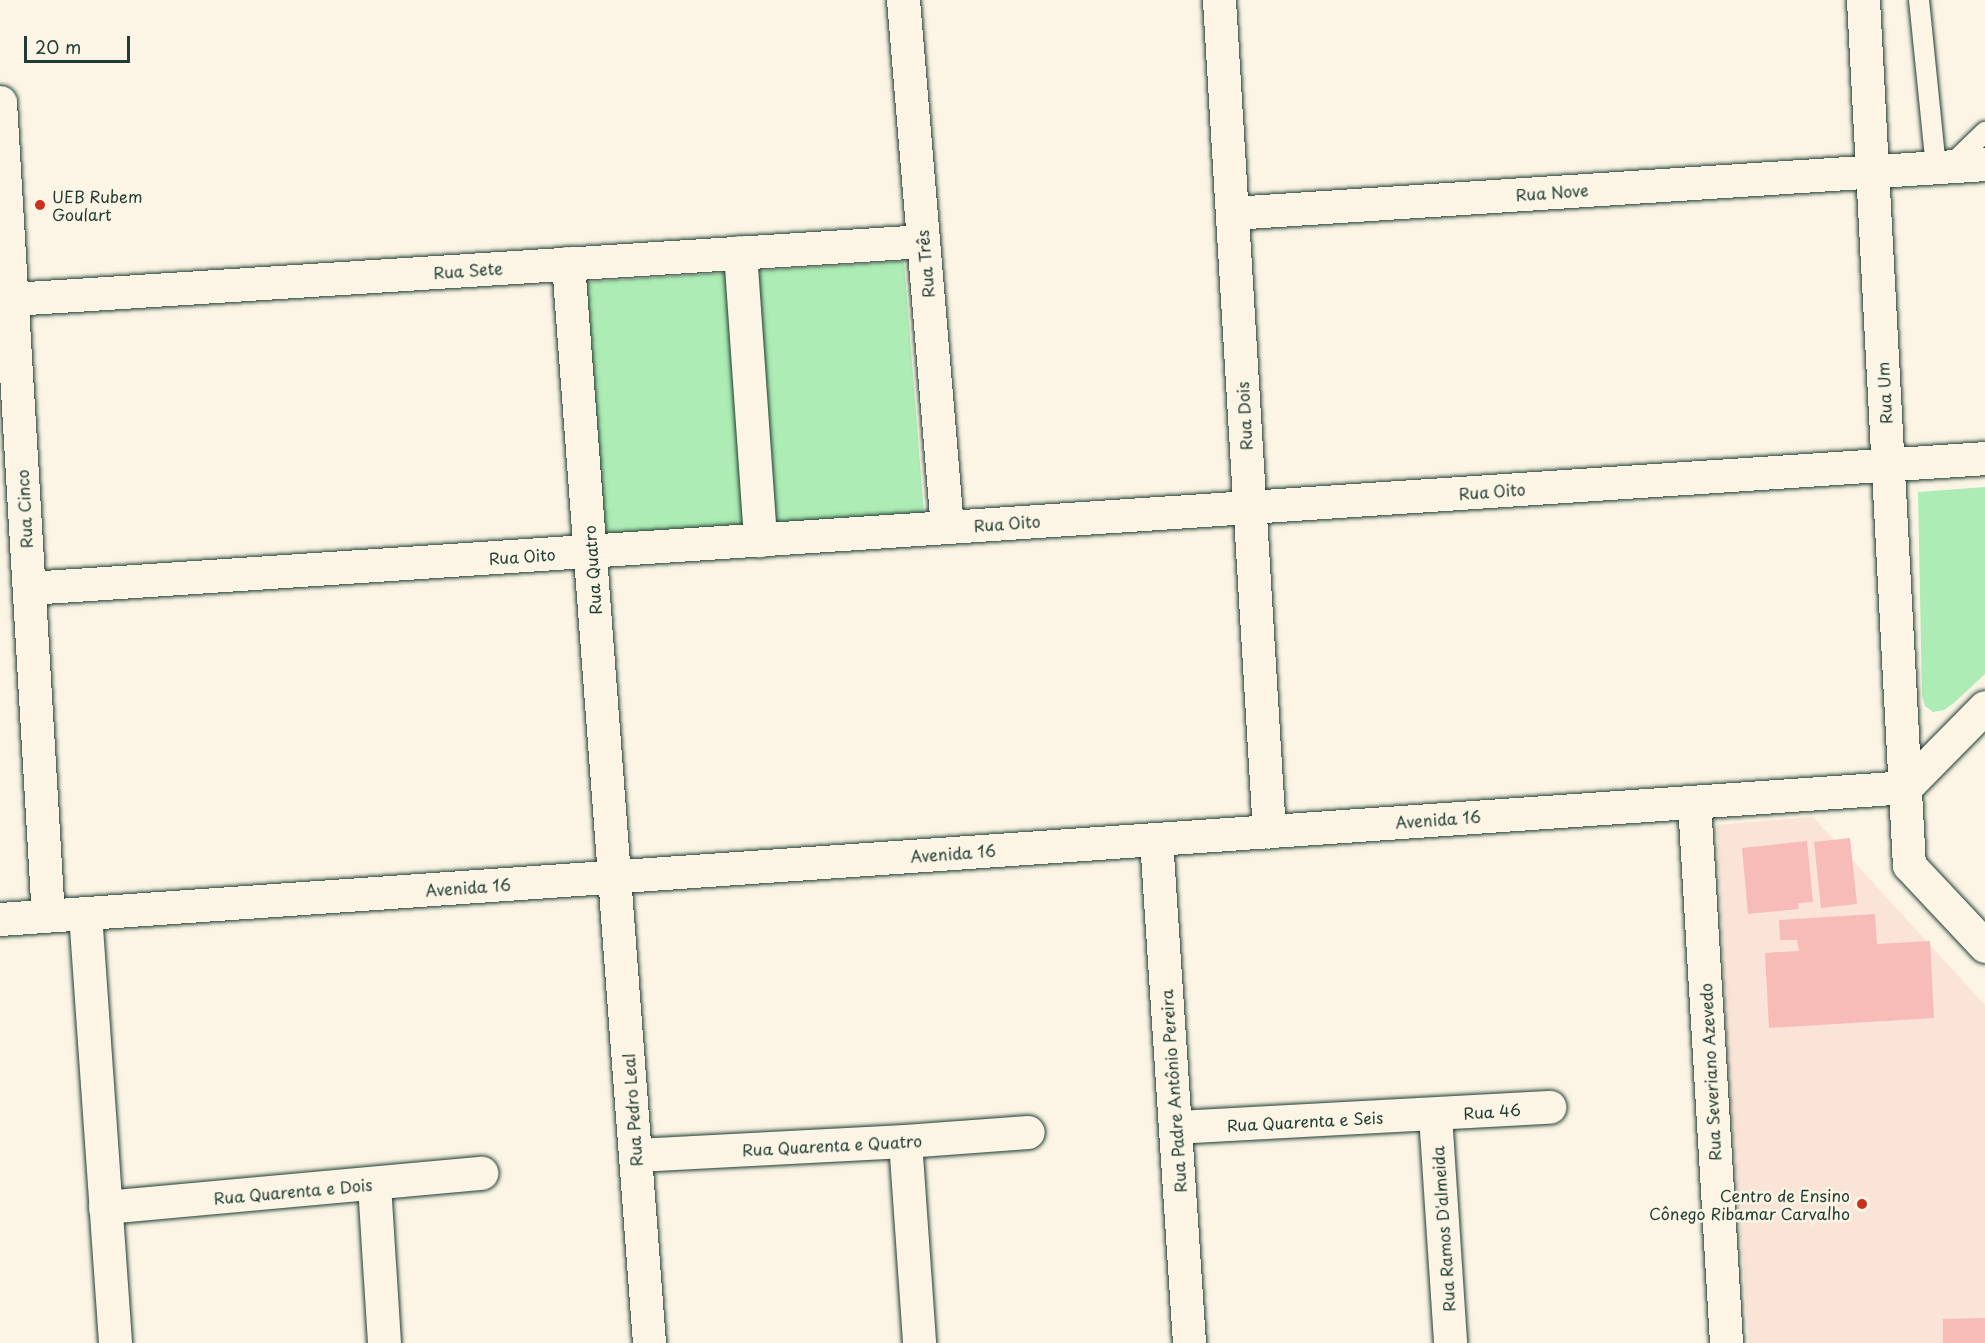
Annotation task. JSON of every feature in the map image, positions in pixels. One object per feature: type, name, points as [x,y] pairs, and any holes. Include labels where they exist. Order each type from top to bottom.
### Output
[{"type":"street","name":"Rua Três","points":[[903,0],[947,527]]},
{"type":"street","name":"Rua Dois","points":[[1219,0],[1269,831]]},
{"type":"street","name":"Rua Um","points":[[1863,0],[1909,865],[1985,946]]},
{"type":"street","name":"Rua Cinco","points":[[0,102],[48,916]]},
{"type":"street","name":"Rua Nove","points":[[1232,213],[1985,164]]},
{"type":"street","name":"Rua Sete","points":[[12,299],[923,241]]},
{"type":"street","points":[[740,252],[760,540]]},
{"type":"street","name":"Rua Quatro","points":[[568,263],[616,876]]},
{"type":"street","name":"Rua Oito","points":[[29,588],[1985,458]]},
{"type":"street","points":[[1906,787],[1985,707]]},
{"type":"street","name":"Avenida 16","points":[[0,919],[1906,787]]},
{"type":"street","name":"Rua Severiano Azevedo","points":[[1694,802],[1726,1343]]},
{"type":"street","name":"Rua Padre Antônio Pereira","points":[[1156,838],[1189,1343]]},
{"type":"street","name":"Rua Pedro Leal","points":[[616,876],[649,1343]]},
{"type":"street","points":[[85,913],[115,1343]]},
{"type":"street","name":"Rua 46","points":[[1435,1115],[1549,1107]]},
{"type":"street","name":"Rua Quarenta e Seis","points":[[1176,1127],[1435,1115]]},
{"type":"street","name":"Rua Ramos D'almeida","points":[[1435,1115],[1450,1343]]},
{"type":"street","name":"Rua Quarenta e Quatro","points":[[636,1155],[1028,1132]]},
{"type":"street","points":[[905,1141],[919,1343]]},
{"type":"street","name":"Rua Quarenta e Dois","points":[[105,1207],[481,1173]]},
{"type":"street","points":[[374,1184],[384,1343]]},
{"type":"lane","points":[[1919,0],[1943,167]]},
{"type":"lane","points":[[1943,167],[1985,132]]},
{"type":"shaded area","name":"Centro de Ensino Cônego Ribamar Carvalho","points":[[1813,817],[1985,1005],[1985,1343],[1749,1343],[1728,1064],[1717,825]]},
{"type":"green space","points":[[904,261],[924,514],[604,536],[586,282]]},
{"type":"green space","points":[[1985,487],[1985,674],[1954,703],[1944,710],[1933,712],[1925,706],[1922,696],[1918,492]]},
{"type":"building","points":[[1850,838],[1857,904],[1821,908],[1814,842]]},
{"type":"building","points":[[1807,841],[1813,902],[1798,903],[1799,909],[1748,914],[1742,848]]},
{"type":"building","points":[[1875,914],[1877,944],[1930,941],[1934,1018],[1769,1028],[1765,953],[1799,951],[1797,940],[1780,940],[1779,920]]},
{"type":"building","points":[[1985,1318],[1985,1343],[1943,1343],[1943,1319]]},
{"type":"place","name":"UEB Rubem Goulart","points":[[40,205]]},
{"type":"place","name":"Centro de Ensino Cônego Ribamar Carvalho","points":[[1862,1204]]}]
